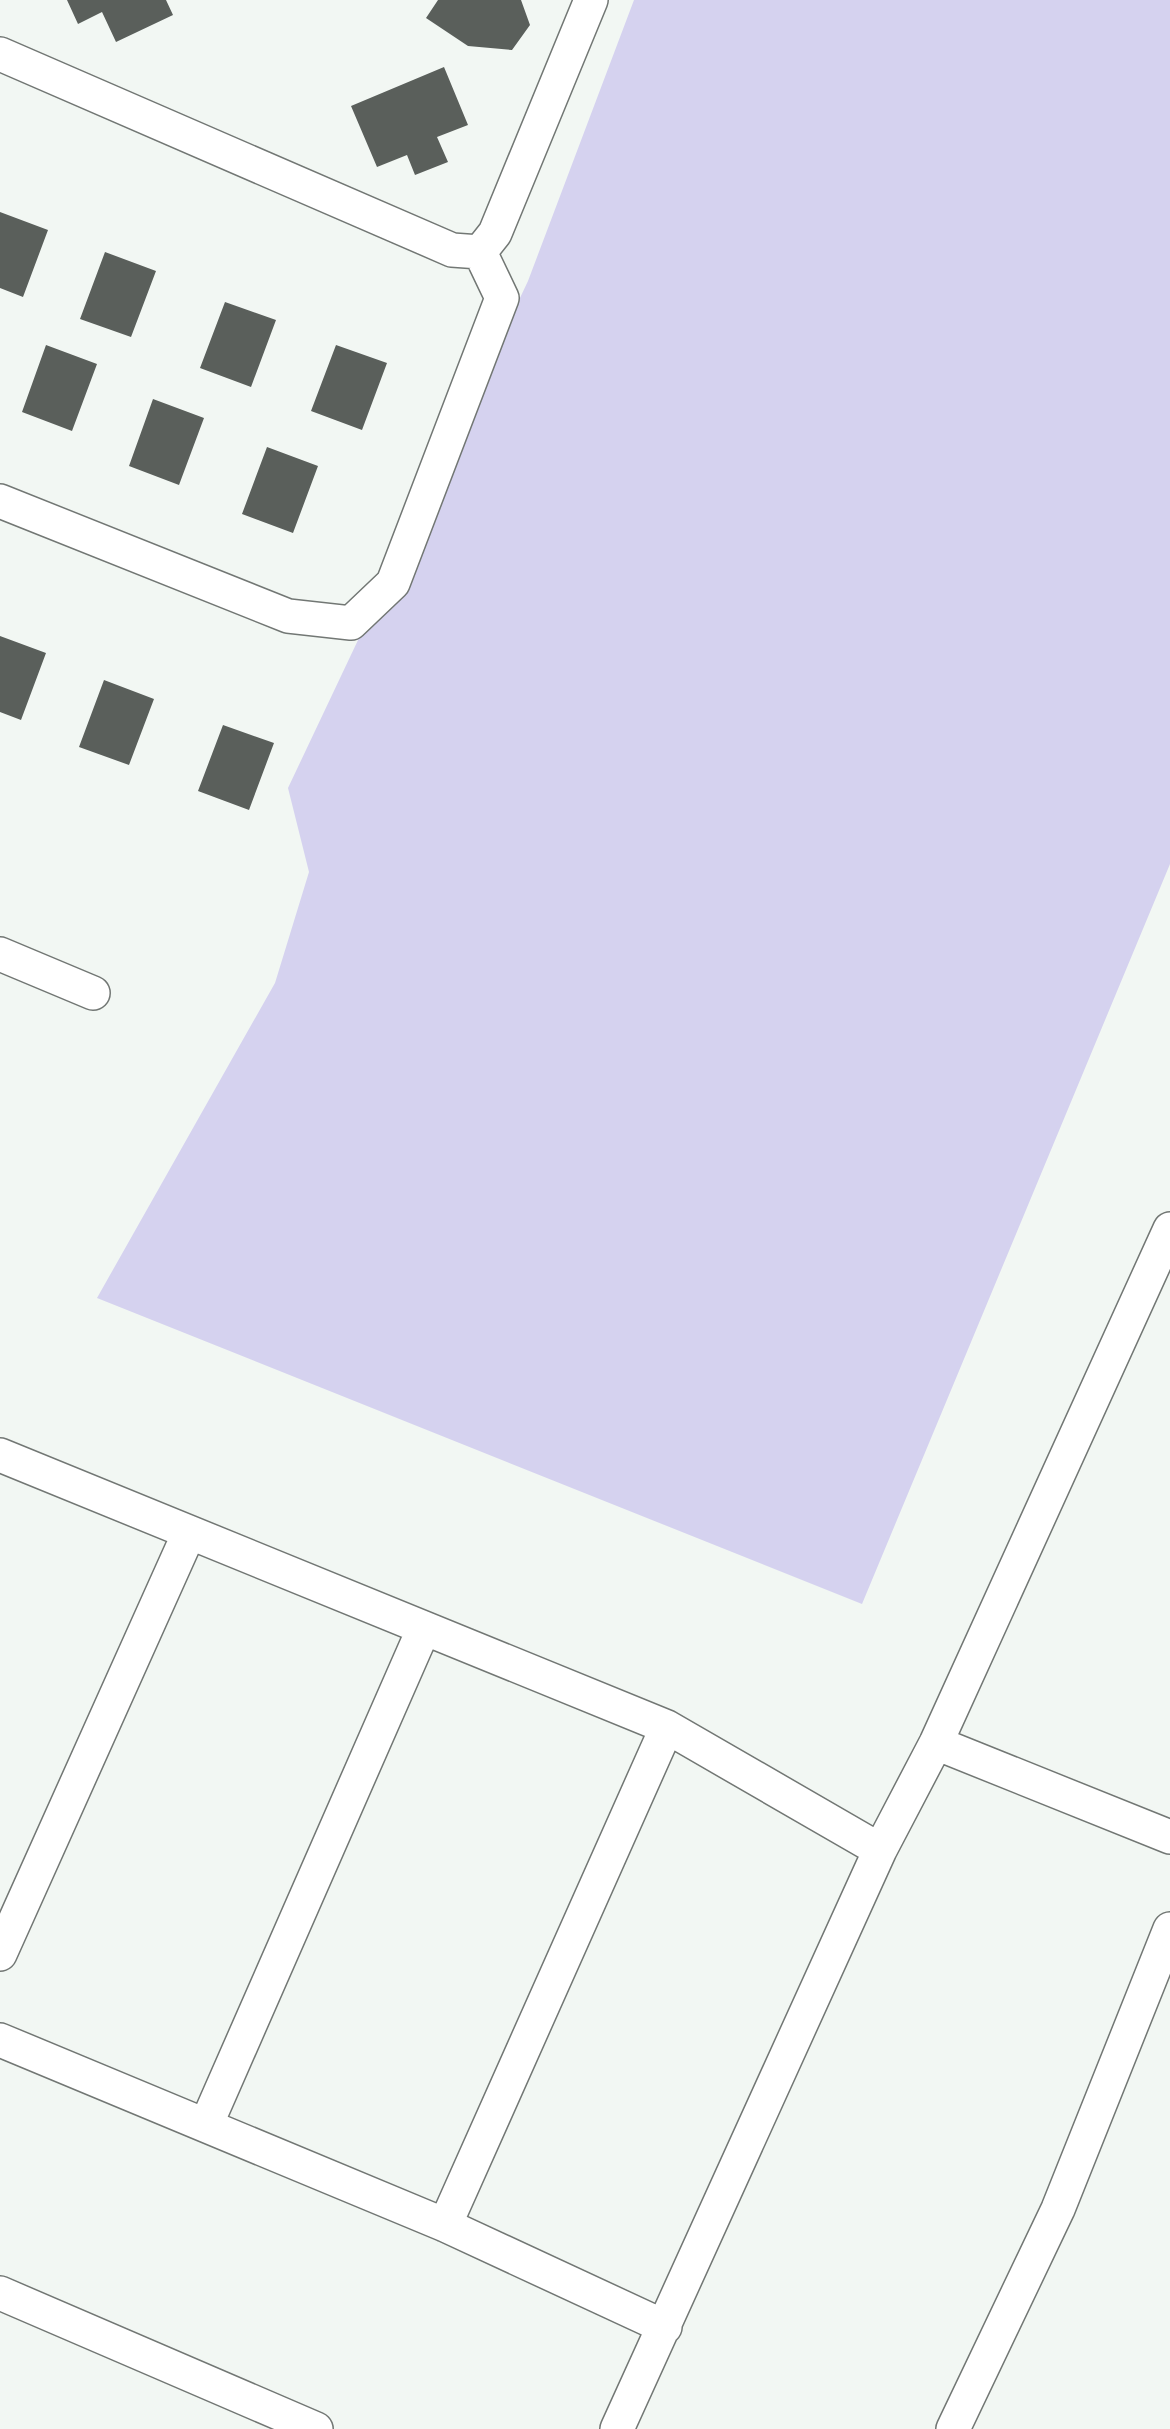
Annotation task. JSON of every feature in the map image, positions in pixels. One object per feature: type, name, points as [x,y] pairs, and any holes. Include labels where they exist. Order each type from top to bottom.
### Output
[{"type":"street","points":[[480,252],[495,233],[591,0]]},
{"type":"street","points":[[0,54],[452,250],[480,252]]},
{"type":"street","points":[[0,501],[288,616],[351,623],[393,583],[502,297],[480,252]]},
{"type":"street","points":[[0,955],[93,993]]},
{"type":"street","points":[[617,2429],[880,1850],[936,1743],[1167,1247]]},
{"type":"street","points":[[0,1455],[667,1727],[880,1850]]},
{"type":"street","points":[[0,1954],[189,1533]]},
{"type":"street","points":[[206,2125],[424,1628]]},
{"type":"street","points":[[445,2225],[667,1727]]},
{"type":"street","points":[[936,1743],[1170,1837]]},
{"type":"street","points":[[953,2429],[1058,2209],[1170,1929]]},
{"type":"street","points":[[0,2040],[445,2225],[665,2327]]},
{"type":"street","points":[[0,2293],[316,2429]]},
{"type":"shaded area","points":[[634,0],[1170,0],[1170,864],[862,1604],[97,1298],[275,983],[309,872],[288,788],[528,281]]},
{"type":"building","points":[[67,0],[166,0],[173,15],[116,42],[102,12],[78,24]]},
{"type":"building","points":[[438,0],[521,0],[530,25],[512,50],[468,46],[426,18]]},
{"type":"building","points":[[444,67],[468,125],[437,137],[448,162],[415,175],[407,155],[377,167],[351,106]]},
{"type":"building","points":[[0,212],[48,230],[23,297],[0,288]]},
{"type":"building","points":[[105,252],[156,271],[131,337],[80,319]]},
{"type":"building","points":[[225,302],[276,320],[251,387],[200,368]]},
{"type":"building","points":[[46,345],[97,364],[72,431],[22,412]]},
{"type":"building","points":[[336,345],[387,363],[362,430],[311,411]]},
{"type":"building","points":[[153,399],[204,418],[179,485],[129,466]]},
{"type":"building","points":[[267,447],[318,466],[293,533],[242,514]]},
{"type":"building","points":[[0,636],[46,653],[21,720],[0,712]]},
{"type":"building","points":[[104,680],[154,699],[129,765],[79,747]]},
{"type":"building","points":[[223,725],[274,743],[249,810],[198,791]]}]
